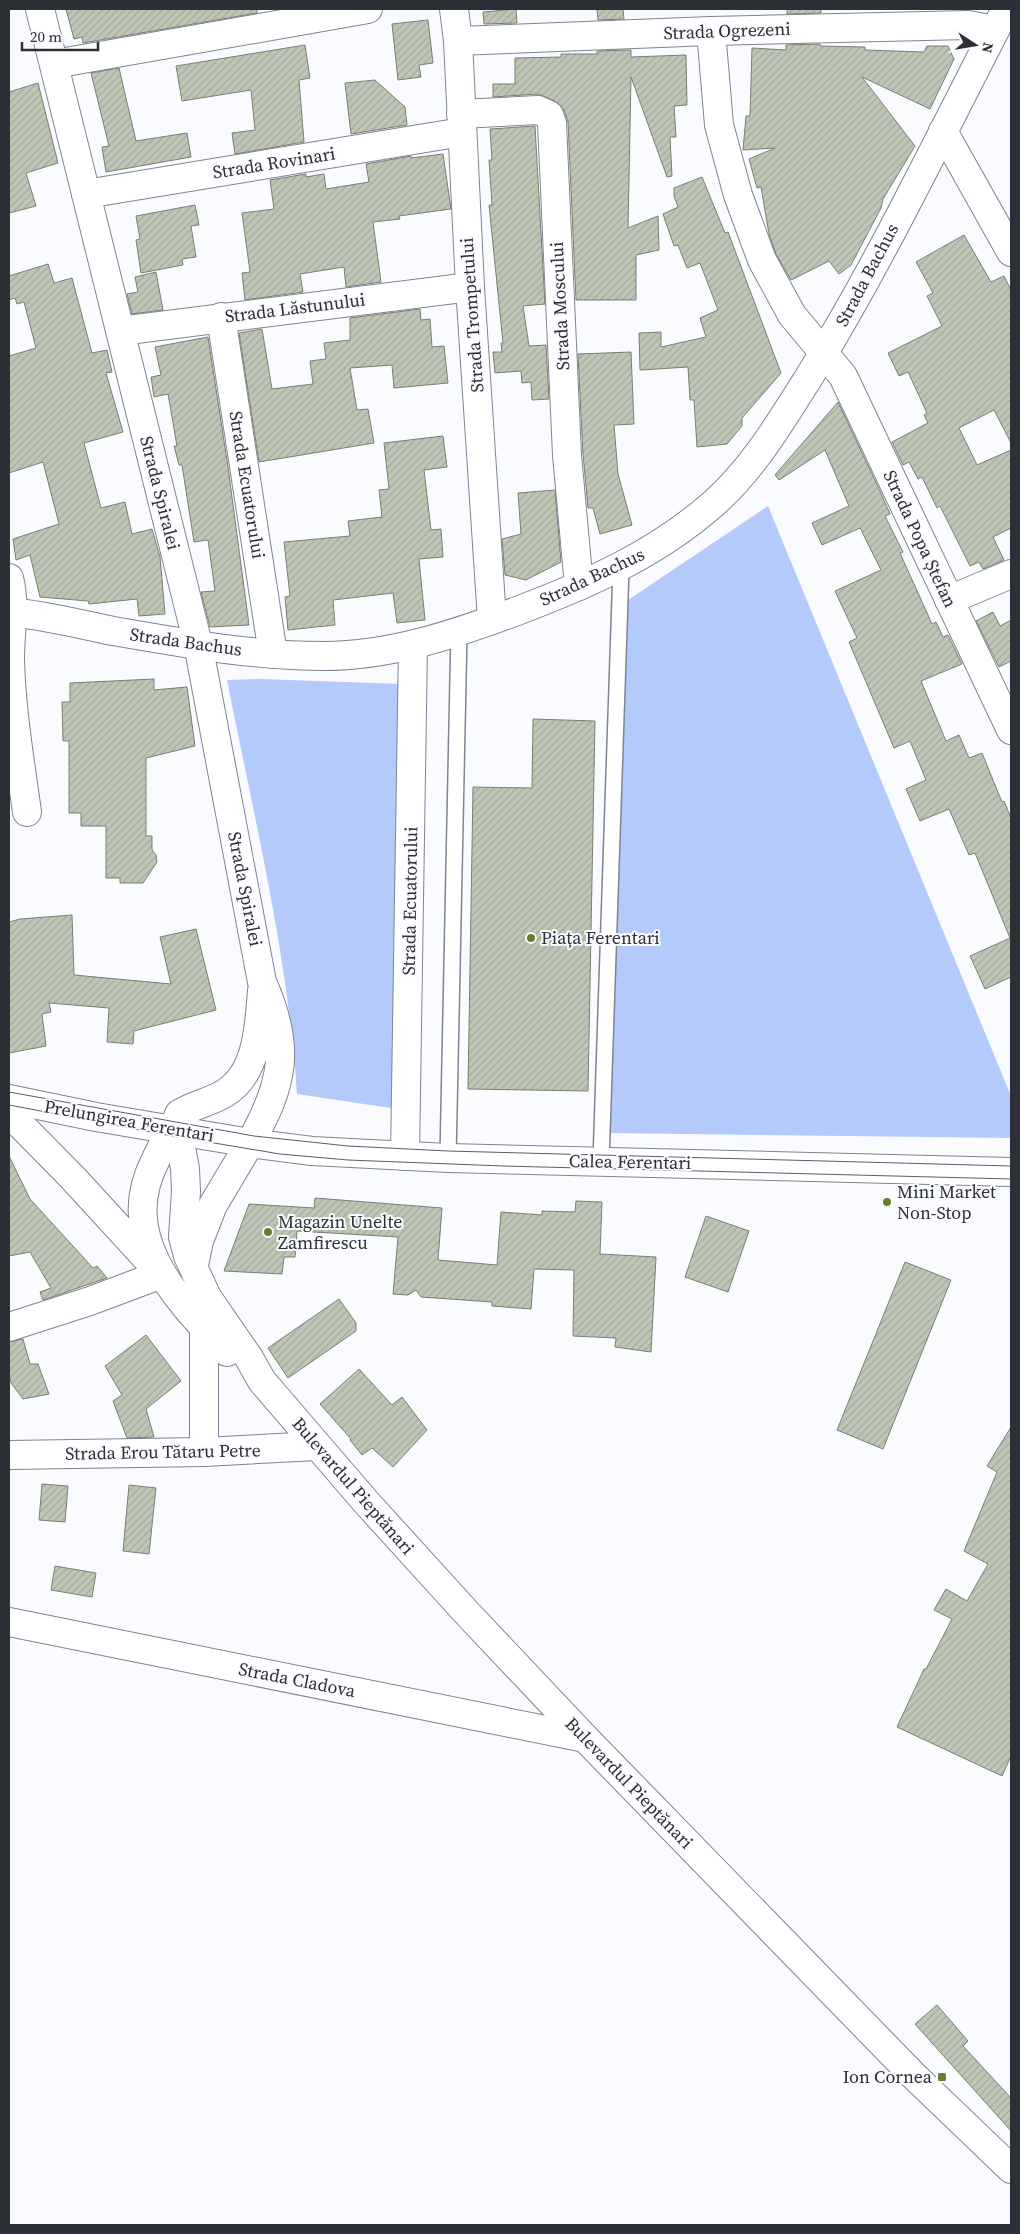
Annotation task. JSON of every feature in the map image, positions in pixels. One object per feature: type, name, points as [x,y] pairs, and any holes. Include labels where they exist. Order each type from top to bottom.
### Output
[{"type":"street","name":"Strada Spiralei","points":[[40,9],[198,644],[262,982],[273,1006],[280,1036],[280,1074],[267,1112],[250,1143]]},
{"type":"street","points":[[54,64],[368,9]]},
{"type":"street","name":"Strada Trompetului","points":[[454,9],[458,41],[470,287],[492,620]]},
{"type":"street","name":"Strada Ogrezeni","points":[[458,41],[711,31],[968,25],[1001,20]]},
{"type":"street","name":"Strada Bachus","points":[[11,613],[198,644],[273,654],[327,656],[371,654],[413,645],[492,620],[621,568],[667,540],[715,503],[758,453],[779,425],[860,290],[1001,20]]},
{"type":"street","name":"Strada Popa Ștefan","points":[[711,31],[719,125],[749,228],[762,260],[778,292],[797,321],[843,376],[1011,730]]},
{"type":"street","name":"Strada Moscului","points":[[462,123],[538,110],[549,115],[552,123],[567,455],[579,586]]},
{"type":"street","name":"Strada Rovinari","points":[[86,194],[462,123]]},
{"type":"street","points":[[943,131],[1011,252]]},
{"type":"street","name":"Strada Lăstunului","points":[[120,331],[470,287]]},
{"type":"street","name":"Strada Ecuatorului","points":[[221,317],[273,654]]},
{"type":"street","points":[[948,600],[1011,574]]},
{"type":"street","points":[[9,578],[11,613],[10,658],[15,721],[27,812]]},
{"type":"street","name":"Strada Ecuatorului","points":[[405,1156],[413,645]]},
{"type":"street","name":"Strada Spiralei","points":[[174,1129],[179,1114],[226,1093],[246,1072],[257,1037],[262,982]]},
{"type":"street","name":"Prelungirea Ferentari","points":[[9,1099],[250,1143]]},
{"type":"street","points":[[9,1113],[73,1178],[162,1274],[90,1301],[9,1327]]},
{"type":"street","name":"Bulevardul Pieptănari","points":[[262,1381],[241,1366],[204,1328],[162,1274],[144,1232],[141,1208],[142,1195],[152,1167],[168,1136],[174,1129],[179,1137],[185,1169],[184,1244],[214,1308],[249,1358],[262,1381],[317,1446],[466,1612],[585,1738],[912,2074],[1011,2169]]},
{"type":"street","points":[[193,1266],[199,1241],[213,1206],[250,1143]]},
{"type":"street","name":"Calea Ferentari","points":[[250,1143],[312,1151],[448,1158],[1011,1172]]},
{"type":"street","points":[[204,1328],[204,1452]]},
{"type":"street","name":"Strada Erou Tătaru Petre","points":[[9,1455],[204,1452],[317,1446]]},
{"type":"street","name":"Strada Cladova","points":[[9,1622],[585,1738]]},
{"type":"lane","points":[[602,1161],[621,568]]},
{"type":"lane","points":[[448,1158],[459,631]]},
{"type":"shaded area","points":[[768,506],[1011,1096],[1011,1138],[606,1133],[622,604]]},
{"type":"shaded area","points":[[260,679],[403,684],[397,1109],[297,1094],[293,1042],[278,938],[227,680]]},
{"type":"building","points":[[66,9],[257,9],[257,13],[83,43],[82,37],[74,39]]},
{"type":"building","points":[[516,9],[517,23],[484,24],[483,12]]},
{"type":"building","points":[[597,9],[623,9],[624,19],[598,20]]},
{"type":"building","points":[[787,9],[821,9],[821,13],[787,14]]},
{"type":"building","points":[[428,20],[433,63],[419,65],[421,77],[398,80],[392,24]]},
{"type":"building","points":[[820,44],[820,46],[865,47],[865,50],[924,52],[927,46],[948,46],[954,59],[930,109],[862,77],[915,146],[883,199],[881,208],[851,265],[839,274],[829,261],[791,280],[776,254],[769,234],[761,187],[757,188],[749,159],[775,148],[743,150],[746,116],[750,116],[752,48],[786,50],[786,45]]},
{"type":"building","points":[[305,45],[310,78],[299,80],[304,142],[235,154],[232,133],[255,130],[251,90],[182,101],[176,66]]},
{"type":"building","points":[[631,50],[631,57],[686,55],[687,105],[674,106],[676,137],[670,137],[672,176],[667,177],[631,77],[628,228],[658,216],[659,250],[636,255],[636,300],[576,300],[568,122],[564,110],[555,101],[538,94],[493,97],[493,84],[515,84],[515,58],[561,57],[561,54],[597,54],[597,51]]},
{"type":"building","points":[[119,68],[136,141],[187,133],[191,157],[106,172],[102,147],[109,146],[91,73]]},
{"type":"building","points":[[375,80],[405,107],[407,125],[351,134],[345,83]]},
{"type":"building","points":[[38,83],[58,163],[26,173],[36,206],[9,213],[9,92]]},
{"type":"building","points":[[535,126],[545,304],[523,306],[529,346],[546,345],[549,399],[532,400],[531,382],[522,383],[521,371],[495,373],[493,352],[502,352],[501,343],[503,343],[489,205],[492,205],[489,160],[492,160],[490,129]]},
{"type":"building","points":[[443,154],[451,209],[399,216],[400,219],[373,222],[381,282],[346,287],[344,267],[300,274],[303,292],[245,300],[242,273],[250,272],[242,213],[274,209],[270,180],[306,174],[306,177],[324,174],[326,189],[369,182],[366,164],[411,156],[411,158]]},
{"type":"building","points":[[702,177],[725,233],[728,232],[781,373],[742,418],[742,426],[727,444],[697,447],[694,400],[690,400],[688,367],[640,370],[639,333],[661,332],[661,347],[706,337],[700,318],[718,310],[700,263],[687,268],[678,245],[674,246],[663,214],[678,207],[674,196],[674,188]]},
{"type":"building","points":[[195,205],[199,225],[191,226],[196,257],[182,259],[183,265],[141,273],[136,240],[140,239],[136,216]]},
{"type":"building","points":[[964,235],[991,282],[1004,276],[1011,290],[1011,443],[994,410],[959,428],[977,465],[1011,450],[1011,528],[993,537],[1004,560],[983,569],[979,562],[970,566],[940,506],[937,508],[922,477],[918,479],[909,462],[903,465],[892,442],[928,423],[924,415],[927,413],[908,372],[899,376],[888,353],[942,326],[927,296],[933,293],[916,262]]},
{"type":"building","points":[[48,264],[54,283],[72,278],[92,353],[107,350],[112,372],[106,373],[123,432],[84,443],[101,508],[125,502],[132,534],[152,529],[160,557],[165,614],[139,616],[137,599],[89,604],[88,601],[40,597],[30,555],[16,560],[13,539],[59,524],[43,462],[9,473],[9,356],[36,348],[24,302],[17,304],[15,298],[9,300],[9,276]]},
{"type":"building","points":[[156,272],[163,310],[132,314],[127,294],[138,292],[135,277]]},
{"type":"building","points":[[420,309],[421,320],[430,319],[432,347],[444,346],[448,383],[394,388],[392,365],[350,368],[357,410],[368,409],[374,443],[259,462],[239,333],[262,329],[272,389],[313,384],[310,361],[326,359],[324,343],[350,340],[350,318]]},
{"type":"building","points":[[208,337],[249,625],[210,627],[201,592],[215,591],[208,540],[194,542],[182,465],[179,465],[174,446],[177,446],[168,394],[154,397],[151,377],[161,375],[155,347]]},
{"type":"building","points":[[631,352],[634,424],[614,425],[618,474],[632,525],[600,534],[593,508],[588,508],[578,354]]},
{"type":"building","points":[[838,402],[890,514],[885,516],[903,552],[900,553],[932,624],[936,622],[943,637],[948,635],[962,664],[921,681],[946,741],[959,735],[969,758],[982,753],[1002,802],[1004,801],[1011,818],[1011,977],[985,989],[970,956],[1010,938],[975,853],[969,855],[949,809],[920,821],[906,789],[926,780],[910,741],[894,748],[849,642],[857,638],[835,591],[881,570],[860,528],[822,545],[812,523],[849,506],[825,450],[779,480],[775,475]]},
{"type":"building","points":[[443,436],[447,467],[424,470],[431,530],[441,529],[443,557],[419,559],[425,620],[397,623],[393,593],[333,600],[335,625],[288,630],[285,597],[290,596],[284,542],[350,536],[348,521],[382,517],[379,490],[389,489],[384,443]]},
{"type":"building","points":[[555,490],[561,562],[526,580],[505,575],[502,539],[521,534],[518,493]]},
{"type":"building","points":[[993,612],[1000,626],[1011,620],[1011,661],[999,667],[976,621]]},
{"type":"building","points":[[154,679],[154,690],[187,687],[195,746],[146,758],[146,836],[152,836],[152,850],[156,855],[157,862],[143,883],[120,883],[120,878],[106,878],[106,826],[81,826],[81,813],[69,813],[69,741],[63,741],[62,702],[70,702],[70,683]]},
{"type":"building","name":"Piața Ferentari","points":[[533,719],[595,721],[588,1091],[468,1089],[473,787],[532,788]]},
{"type":"building","points":[[72,915],[74,975],[171,984],[160,937],[196,929],[216,1010],[134,1031],[133,1044],[107,1042],[109,1008],[49,1003],[51,1012],[42,1014],[46,1046],[9,1053],[9,922],[20,919]]},
{"type":"building","points":[[9,1156],[30,1199],[93,1268],[97,1266],[107,1278],[43,1300],[40,1292],[51,1288],[30,1252],[9,1256]]},
{"type":"building","points":[[315,1198],[442,1208],[438,1260],[497,1265],[501,1212],[542,1215],[542,1211],[575,1212],[576,1201],[602,1202],[600,1254],[656,1257],[651,1352],[615,1347],[616,1338],[573,1336],[574,1270],[534,1269],[531,1309],[492,1306],[492,1302],[421,1297],[416,1290],[408,1295],[393,1294],[398,1237],[297,1231],[295,1257],[284,1257],[282,1274],[224,1271],[249,1204],[314,1208]]},
{"type":"building","points":[[706,1216],[749,1231],[728,1292],[685,1277]]},
{"type":"building","points":[[905,1262],[951,1280],[883,1449],[837,1430]]},
{"type":"building","points":[[339,1299],[356,1323],[356,1331],[288,1378],[268,1348]]},
{"type":"building","points":[[146,1335],[181,1381],[146,1409],[154,1437],[127,1438],[113,1401],[122,1395],[105,1366]]},
{"type":"building","points":[[23,1339],[30,1364],[38,1364],[49,1394],[23,1399],[11,1383],[9,1374],[9,1342]]},
{"type":"building","points":[[359,1369],[392,1405],[402,1397],[427,1430],[393,1467],[372,1448],[362,1455],[351,1439],[320,1404]]},
{"type":"building","points":[[1011,1427],[1011,1756],[1002,1776],[897,1727],[924,1669],[926,1669],[952,1619],[934,1610],[946,1589],[967,1601],[988,1564],[964,1551],[997,1472],[987,1466]]},
{"type":"building","points":[[42,1484],[68,1486],[65,1522],[39,1520]]},
{"type":"building","points":[[129,1485],[156,1488],[149,1554],[123,1551]]},
{"type":"building","points":[[55,1566],[96,1573],[92,1597],[51,1590]]},
{"type":"building","points":[[937,2005],[968,2041],[963,2046],[1011,2098],[1011,2131],[915,2024]]},
{"type":"tram line","points":[[9,1092],[254,1136],[348,1146],[448,1151],[1011,1166]]},
{"type":"tram line","points":[[9,1105],[172,1136],[280,1154],[348,1160],[503,1166],[1011,1179]]},
{"type":"place","name":"Piața Ferentari","points":[[531,938]]},
{"type":"place","name":"Mini Market Non-Stop","points":[[887,1202]]},
{"type":"place","name":"Magazin Unelte Zamfirescu","points":[[268,1232]]},
{"type":"place","name":"Ion Cornea","points":[[942,2077]]}]
